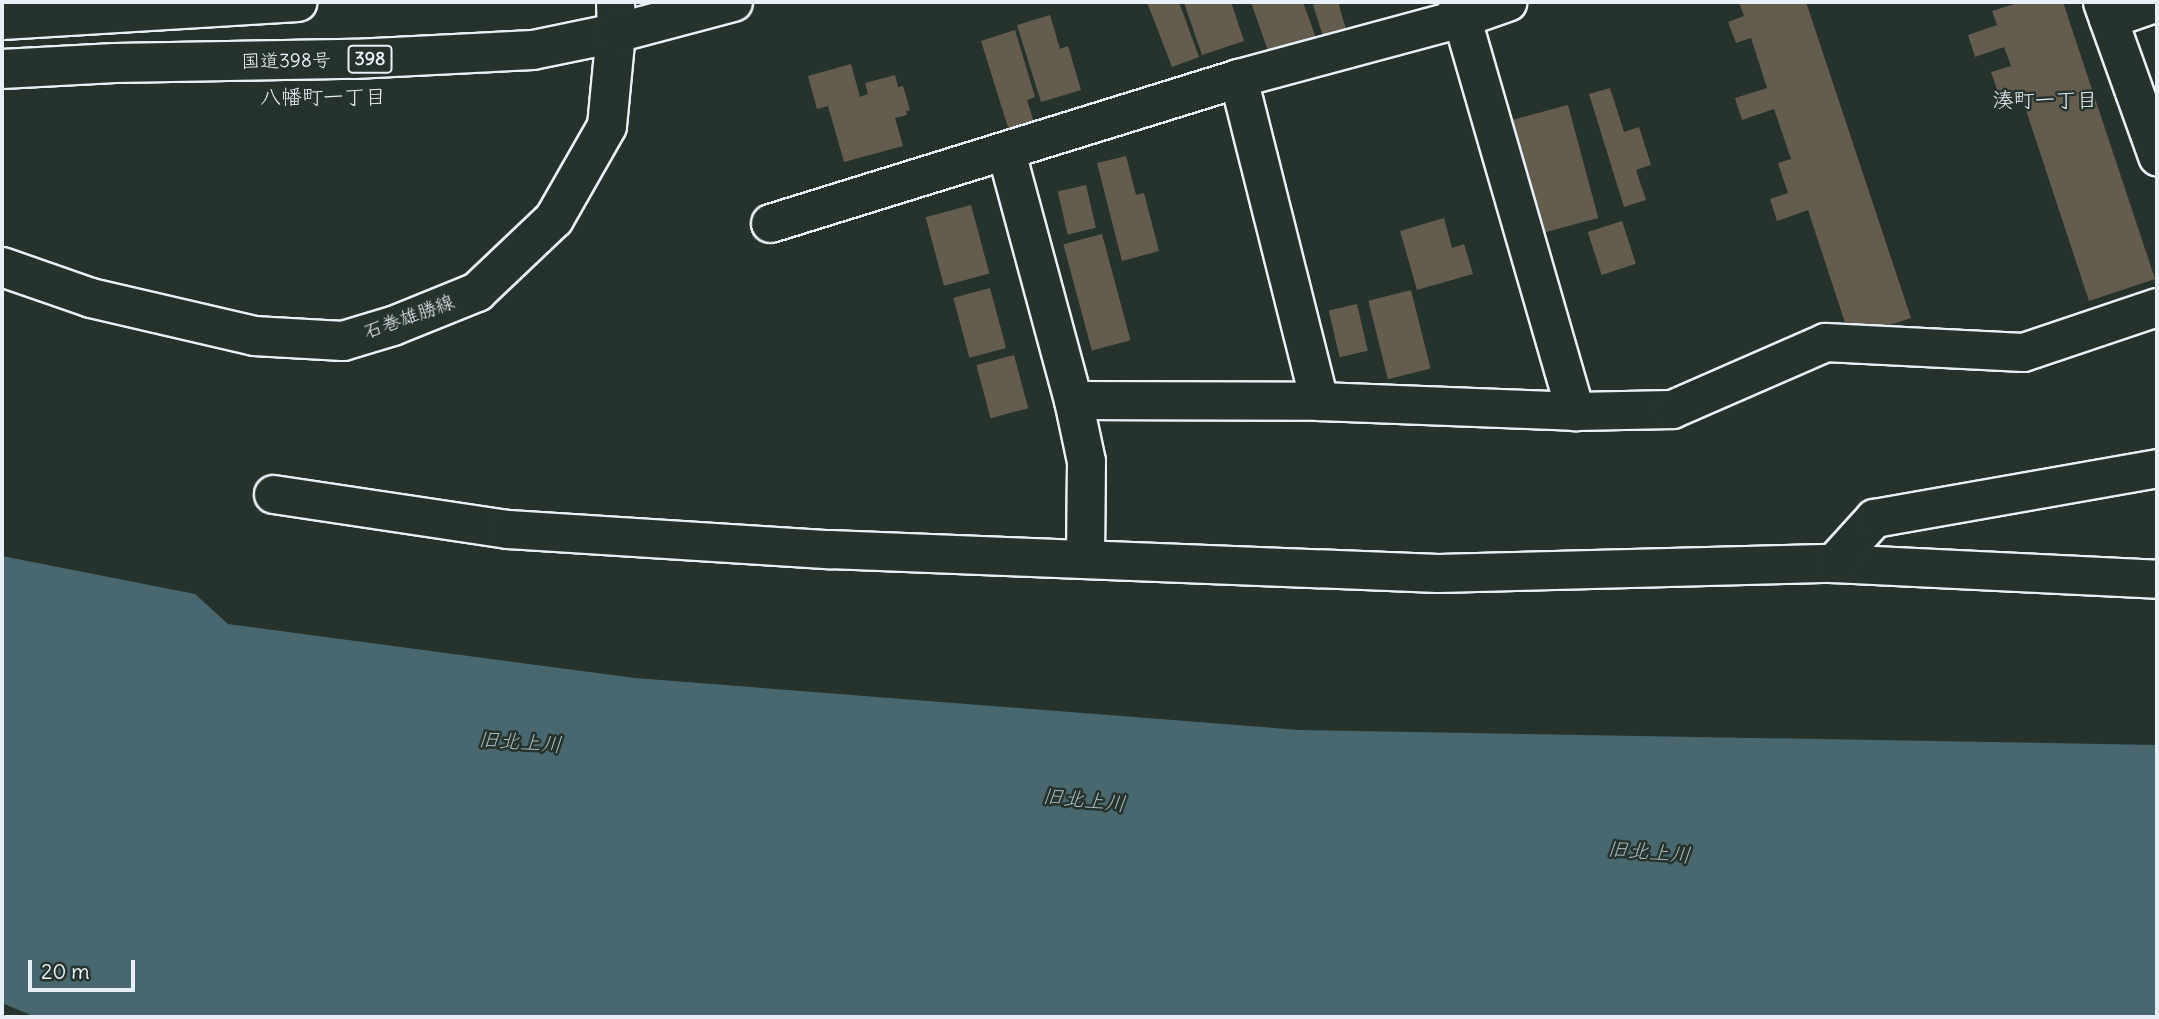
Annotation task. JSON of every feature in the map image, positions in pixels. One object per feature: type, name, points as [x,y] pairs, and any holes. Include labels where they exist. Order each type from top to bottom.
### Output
[{"type":"main road","name":"国道398号","points":[[2,69],[115,63],[354,60],[533,50],[616,17],[733,2]]},
{"type":"main road","name":"石巻雄勝線","points":[[2,267],[91,298],[254,336],[343,341],[393,326],[477,292],[554,219],[607,126],[616,17]]},
{"type":"street","points":[[2,20],[297,2]]},
{"type":"street","points":[[770,223],[1461,9],[1507,2]]},
{"type":"street","points":[[2157,2],[2105,10],[2157,156]]},
{"type":"street","points":[[1461,9],[1575,411]]},
{"type":"street","points":[[1238,78],[1319,401]]},
{"type":"street","points":[[1006,152],[1073,400],[1086,461],[1085,559]]},
{"type":"street","points":[[1073,400],[1319,401],[1575,411],[1672,408],[1825,342],[2023,352],[2157,307]]},
{"type":"street","points":[[1833,563],[1874,518],[2157,468]]},
{"type":"street","points":[[273,494],[507,529],[829,549],[1438,573],[1833,563],[2157,579]]},
{"type":"water","name":"旧北上川","points":[[2,556],[195,594],[228,624],[635,678],[1300,730],[2157,745],[2157,1017],[35,1017],[2,1003]]},
{"type":"building","points":[[1147,2],[1179,2],[1199,57],[1172,67]]},
{"type":"building","points":[[1231,2],[1244,41],[1202,55],[1184,3]]},
{"type":"building","points":[[1251,2],[1303,2],[1316,38],[1269,54]]},
{"type":"building","points":[[1338,2],[1346,29],[1323,36],[1313,5]]},
{"type":"building","points":[[1739,2],[1806,2],[1911,318],[1850,338],[1808,210],[1777,221],[1770,199],[1788,193],[1778,163],[1791,159],[1774,109],[1742,120],[1735,98],[1767,88],[1751,38],[1736,43],[1728,22],[1744,16]]},
{"type":"building","points":[[2021,2],[2063,2],[2155,279],[2089,301],[2021,95],[2001,101],[1991,72],[2011,66],[2004,47],[1975,57],[1968,35],[1997,25],[1992,11]]},
{"type":"building","points":[[1050,15],[1060,49],[1068,46],[1081,90],[1041,102],[1017,25]]},
{"type":"building","points":[[1015,30],[1035,97],[1027,100],[1036,129],[1011,137],[981,41]]},
{"type":"building","points":[[851,64],[860,97],[868,94],[865,83],[895,75],[898,87],[903,86],[910,110],[906,111],[907,115],[895,118],[903,146],[844,162],[828,106],[817,109],[808,76]]},
{"type":"building","points":[[1610,88],[1624,132],[1639,127],[1651,165],[1636,170],[1646,200],[1624,207],[1589,94]]},
{"type":"building","points":[[1568,105],[1598,218],[1543,233],[1513,120]]},
{"type":"building","points":[[1126,156],[1136,195],[1144,193],[1159,251],[1122,261],[1097,163]]},
{"type":"building","points":[[1086,185],[1096,228],[1068,234],[1058,192]]},
{"type":"building","points":[[971,205],[989,274],[944,286],[926,217]]},
{"type":"building","points":[[1444,218],[1452,248],[1464,244],[1473,274],[1417,290],[1400,231]]},
{"type":"building","points":[[1622,221],[1636,264],[1602,275],[1588,232]]},
{"type":"building","points":[[1102,234],[1130,340],[1092,351],[1063,244]]},
{"type":"building","points":[[990,288],[1006,348],[969,358],[953,298]]},
{"type":"building","points":[[1411,290],[1431,369],[1388,379],[1368,301]]},
{"type":"building","points":[[1357,304],[1368,351],[1340,357],[1329,311]]},
{"type":"building","points":[[1014,355],[1028,408],[991,418],[976,365]]},
{"type":"district","name":"八幡町一丁目","points":[[323,97]]},
{"type":"district","name":"湊町一丁目","points":[[2045,100]]}]
